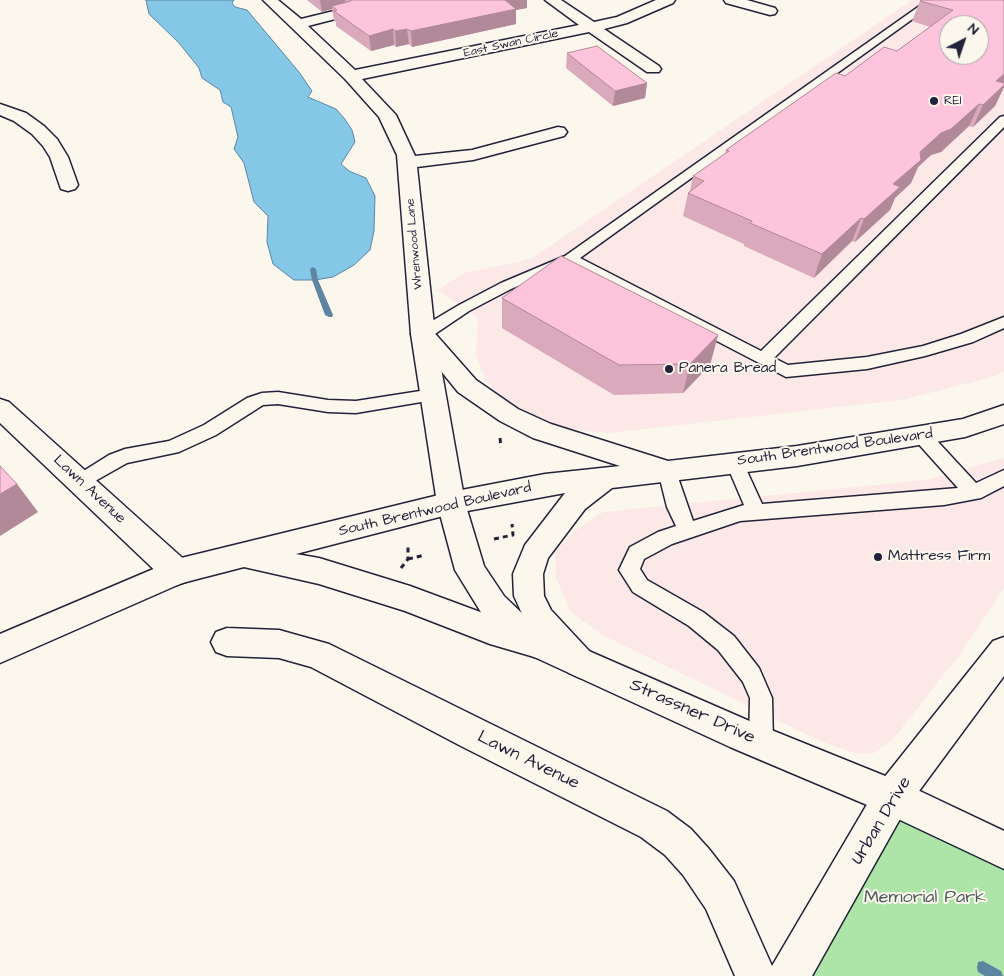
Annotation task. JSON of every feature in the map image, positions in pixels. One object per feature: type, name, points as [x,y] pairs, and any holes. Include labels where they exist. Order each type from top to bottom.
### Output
[{"type":"street","name":"Wrenwood Lane","points":[[270,0],[298,24],[351,76],[386,114],[406,155],[423,334],[450,503]]},
{"type":"street","points":[[552,0],[653,69]]},
{"type":"street","name":"East Swan Circle","points":[[351,76],[622,20],[668,0]]},
{"type":"street","points":[[731,0],[770,11]]},
{"type":"street","points":[[298,24],[346,12]]},
{"type":"street","points":[[0,109],[20,117],[38,130],[51,143],[59,156],[68,185]]},
{"type":"street","points":[[407,163],[473,155],[558,132]]},
{"type":"street","points":[[423,334],[467,386],[509,415],[551,434],[668,471]]},
{"type":"street","name":"Lawn Avenue","points":[[0,408],[177,572]]},
{"type":"street","name":"South Brentwood Boulevard","points":[[0,650],[177,572],[450,503],[545,485],[797,456],[965,428],[1004,414]]},
{"type":"street","points":[[580,663],[540,620],[529,596],[528,574],[535,554],[575,501],[606,478]]},
{"type":"street","name":"Strassner Drive","points":[[450,503],[470,570],[493,605],[516,629],[541,646],[761,743],[892,797],[1004,850]]},
{"type":"street","points":[[240,556],[328,574],[410,599],[490,630],[541,646]]},
{"type":"street","name":"Lawn Avenue","points":[[227,642],[279,644],[318,654],[654,824],[678,842],[720,895],[756,976]]},
{"type":"street","name":"Urban Drive","points":[[789,976],[842,887],[892,797],[1004,651]]},
{"type":"lane","points":[[423,334],[464,308],[506,286],[570,259],[934,0]]},
{"type":"lane","points":[[762,359],[1003,121]]},
{"type":"lane","points":[[570,259],[786,371],[867,363],[925,351],[967,338],[1004,322]]},
{"type":"lane","points":[[81,482],[115,460],[125,456],[173,447],[210,430],[253,402],[262,399],[278,398],[328,406],[356,407],[433,395]]},
{"type":"lane","points":[[921,435],[974,493]]},
{"type":"lane","points":[[734,463],[756,511]]},
{"type":"lane","points":[[668,471],[677,507],[688,531]]},
{"type":"lane","points":[[761,743],[761,698],[751,675],[726,643],[696,619],[640,586],[630,570],[637,552],[665,538],[740,512],[944,498],[974,493],[1004,477]]},
{"type":"path","points":[[494,539],[513,534],[512,524]]},
{"type":"path","points":[[399,571],[408,559],[408,545]]},
{"type":"path","points":[[408,559],[425,555]]},
{"type":"shaded area","points":[[912,0],[1004,0],[1004,372],[988,378],[902,400],[608,433],[572,429],[536,419],[501,398],[485,379],[476,354],[478,318],[438,290],[464,273],[531,259]]},
{"type":"shaded area","points":[[1004,458],[1004,588],[961,653],[893,739],[872,754],[855,753],[820,741],[601,634],[571,612],[556,578],[555,551],[576,530],[603,512],[925,480]]},
{"type":"green space","name":"Memorial Park","points":[[892,797],[1004,850],[1004,976],[789,976]]},
{"type":"water","points":[[146,0],[234,0],[232,3],[235,7],[247,10],[299,72],[312,91],[308,97],[336,109],[344,118],[352,130],[355,142],[341,164],[349,171],[366,178],[375,196],[374,231],[370,250],[354,265],[333,277],[315,280],[294,280],[273,264],[267,242],[268,216],[254,202],[244,163],[234,149],[238,137],[231,107],[223,102],[220,90],[202,78],[199,68],[179,43],[149,14]]},
{"type":"building","points":[[351,0],[505,0],[516,9],[411,31],[407,29],[395,31],[393,29],[369,36],[334,11],[337,10],[332,6]]},
{"type":"building","points":[[1004,0],[1004,74],[996,81],[1004,83],[1004,85],[983,105],[979,104],[951,129],[941,133],[920,152],[921,160],[893,184],[900,187],[864,219],[861,218],[822,254],[750,223],[752,221],[688,193],[704,181],[693,176],[729,151],[726,150],[836,73],[845,76],[884,47],[897,51],[939,20],[939,65],[989,65],[989,15],[946,15],[953,10],[920,1]]},
{"type":"building","points":[[597,46],[647,83],[615,91],[567,53]]},
{"type":"building","points":[[561,256],[718,335],[690,364],[619,365],[502,298]]},
{"type":"building","points":[[0,466],[17,484],[0,494]]},
{"type":"waterway","points":[[313,269],[315,280],[329,315]]},
{"type":"waterway","points":[[983,967],[996,976]]},
{"type":"place","name":"REI","points":[[934,101]]},
{"type":"place","name":"Panera Bread","points":[[669,369]]},
{"type":"place","name":"Mattress Firm","points":[[878,557]]}]
